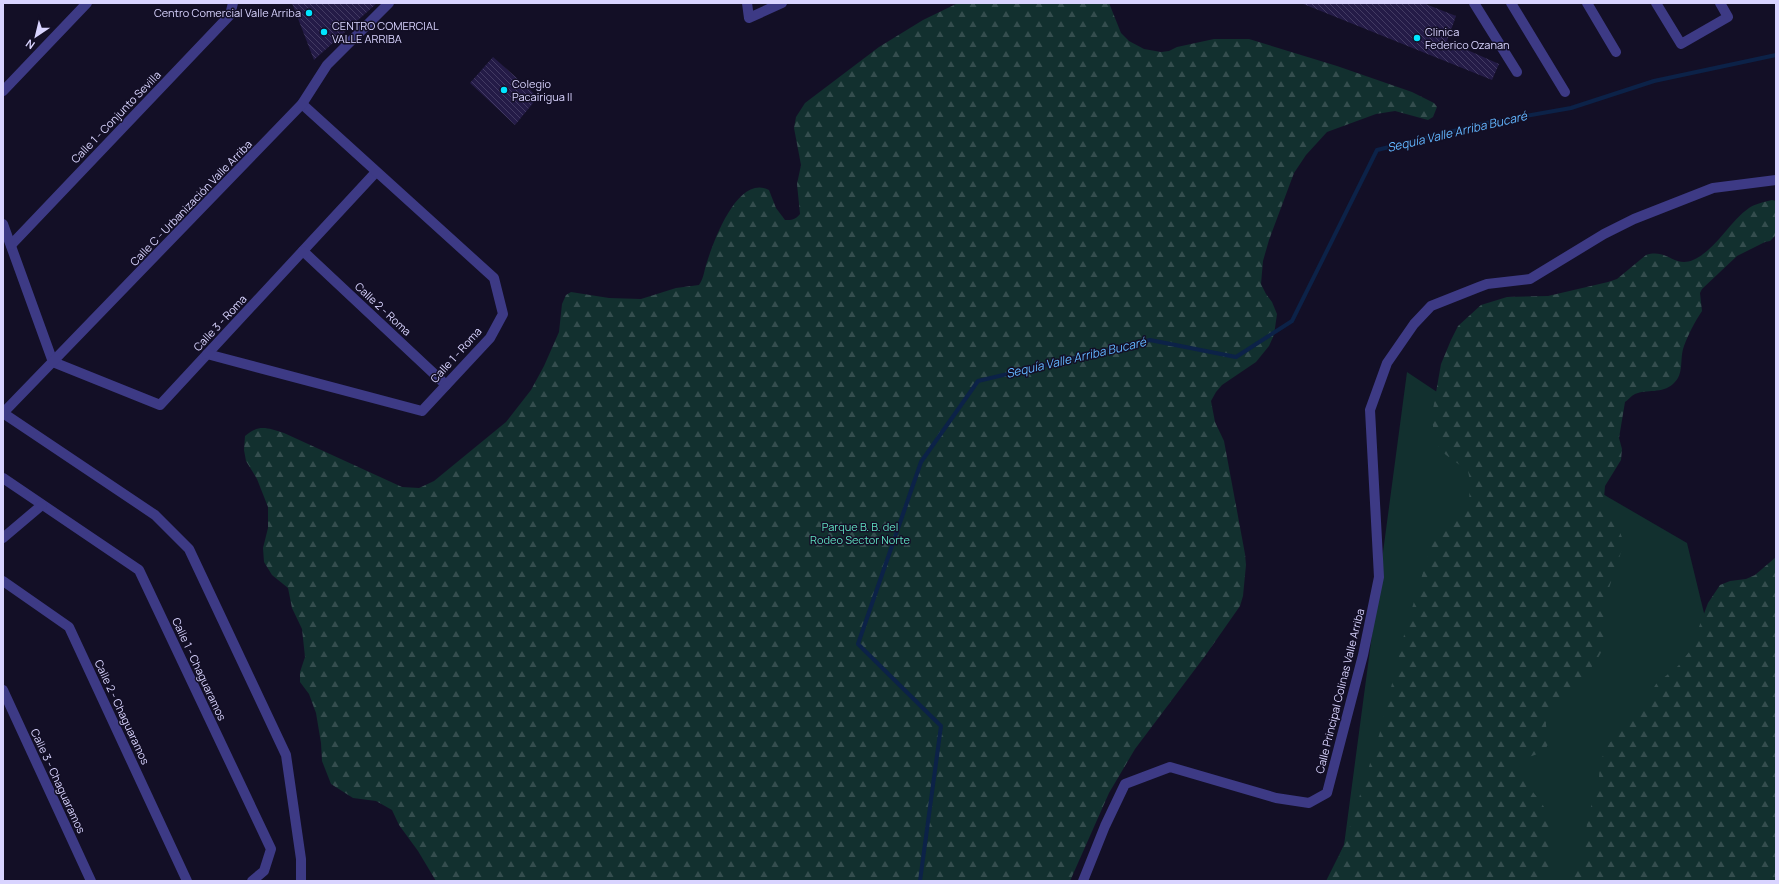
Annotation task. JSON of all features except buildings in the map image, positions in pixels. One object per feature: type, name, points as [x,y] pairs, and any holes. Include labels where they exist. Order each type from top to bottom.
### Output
[{"type":"street","points":[[3,91],[87,3]]},
{"type":"street","name":"Calle 1 - Conjunto Sevilla","points":[[11,245],[230,15],[233,3]]},
{"type":"street","name":"Calle C - Urbanización Valle Arriba","points":[[3,413],[302,104],[327,65],[389,3]]},
{"type":"street","points":[[747,3],[749,18],[782,3]]},
{"type":"street","points":[[1474,3],[1517,72]]},
{"type":"street","points":[[1511,3],[1565,92]]},
{"type":"street","points":[[1587,3],[1616,52]]},
{"type":"street","points":[[1656,3],[1681,44],[1728,17],[1720,3]]},
{"type":"street","name":"Calle 1 - Roma","points":[[207,354],[422,411],[490,338],[503,314],[494,278],[302,104]]},
{"type":"street","name":"Calle 3 - Roma","points":[[53,362],[160,405],[376,172]]},
{"type":"street","name":"Calle Principal Colinas Valle Arriba","points":[[1083,881],[1105,826],[1125,784],[1170,766],[1276,798],[1309,802],[1327,792],[1364,655],[1379,577],[1370,410],[1387,363],[1414,324],[1431,306],[1487,284],[1530,279],[1604,234],[1634,219],[1713,188],[1776,180]]},
{"type":"street","points":[[3,224],[53,362]]},
{"type":"street","name":"Calle 2 - Roma","points":[[303,251],[446,385]]},
{"type":"street","points":[[3,413],[155,515],[189,549],[286,755],[301,859],[301,881]]},
{"type":"street","name":"Calle 1 - Chaguaramos","points":[[3,478],[139,570],[271,849],[264,872],[252,881]]},
{"type":"street","points":[[3,538],[42,505]]},
{"type":"street","name":"Calle 2 - Chaguaramos","points":[[3,581],[69,627],[187,881]]},
{"type":"street","name":"Calle 3 - Chaguaramos","points":[[3,690],[91,881]]},
{"type":"green space","name":"Parque B. B. del Rodeo Sector Norte","points":[[958,3],[1109,3],[1121,33],[1129,41],[1144,49],[1161,52],[1214,39],[1249,39],[1337,66],[1412,92],[1434,103],[1437,107],[1433,117],[1428,120],[1395,111],[1376,114],[1327,132],[1306,155],[1294,173],[1269,240],[1263,261],[1261,284],[1272,302],[1277,314],[1274,335],[1269,346],[1256,362],[1222,385],[1211,401],[1215,422],[1224,441],[1245,554],[1246,565],[1243,596],[1240,606],[1205,656],[1135,749],[1109,793],[1070,881],[436,881],[418,851],[399,825],[392,810],[376,801],[353,798],[331,784],[322,761],[321,743],[316,713],[309,694],[300,682],[300,672],[305,657],[302,629],[292,608],[288,588],[272,575],[264,562],[263,548],[268,528],[268,507],[257,479],[246,461],[244,450],[245,436],[259,428],[284,433],[402,487],[419,488],[434,481],[506,422],[531,390],[544,366],[559,332],[562,304],[566,295],[571,292],[609,298],[641,299],[676,288],[699,285],[715,239],[722,225],[729,212],[747,191],[758,188],[769,190],[776,208],[785,220],[790,220],[797,217],[800,214],[797,184],[801,165],[794,128],[796,117],[805,103],[879,47],[923,20]]},
{"type":"green space","points":[[1772,200],[1776,201],[1776,235],[1770,241],[1737,256],[1702,289],[1700,293],[1702,311],[1684,346],[1677,380],[1669,387],[1664,389],[1635,394],[1625,402],[1619,438],[1622,449],[1621,460],[1605,486],[1604,509],[1620,532],[1624,543],[1605,600],[1604,645],[1596,662],[1564,696],[1548,716],[1546,726],[1550,739],[1547,746],[1539,753],[1521,761],[1519,765],[1521,775],[1543,806],[1548,818],[1551,836],[1551,856],[1547,881],[1328,881],[1344,845],[1380,732],[1405,631],[1432,543],[1441,531],[1447,529],[1455,522],[1469,502],[1470,481],[1468,471],[1439,448],[1433,427],[1432,415],[1441,364],[1458,326],[1481,305],[1507,297],[1548,296],[1617,279],[1646,255],[1660,254],[1681,262],[1693,260],[1708,250],[1749,208]]},
{"type":"green space","points":[[1407,372],[1503,436],[1687,543],[1738,753],[1776,881],[1326,881],[1344,845]]},
{"type":"green space","points":[[1776,557],[1776,881],[1569,881],[1580,865],[1584,856],[1587,822],[1599,777],[1600,763],[1606,748],[1616,734],[1637,716],[1656,684],[1678,666],[1697,642],[1699,627],[1708,603],[1720,585],[1730,581],[1746,579],[1755,575]]},
{"type":"waterway","name":"Sequía Valle Arriba Bucaré","points":[[920,881],[941,726],[858,644],[921,462],[978,381],[1150,340],[1236,357],[1292,321],[1377,150],[1486,123],[1571,108],[1654,81],[1776,55]]},
{"type":"place","name":"Centro Comercial Valle Arriba","points":[[309,13]]},
{"type":"place","name":"CENTRO COMERCIAL VALLE ARRIBA","points":[[324,32]]},
{"type":"place","name":"Clinica Federico Ozanan","points":[[1417,38]]},
{"type":"place","name":"Colegio Pacairigua II","points":[[504,90]]}]
